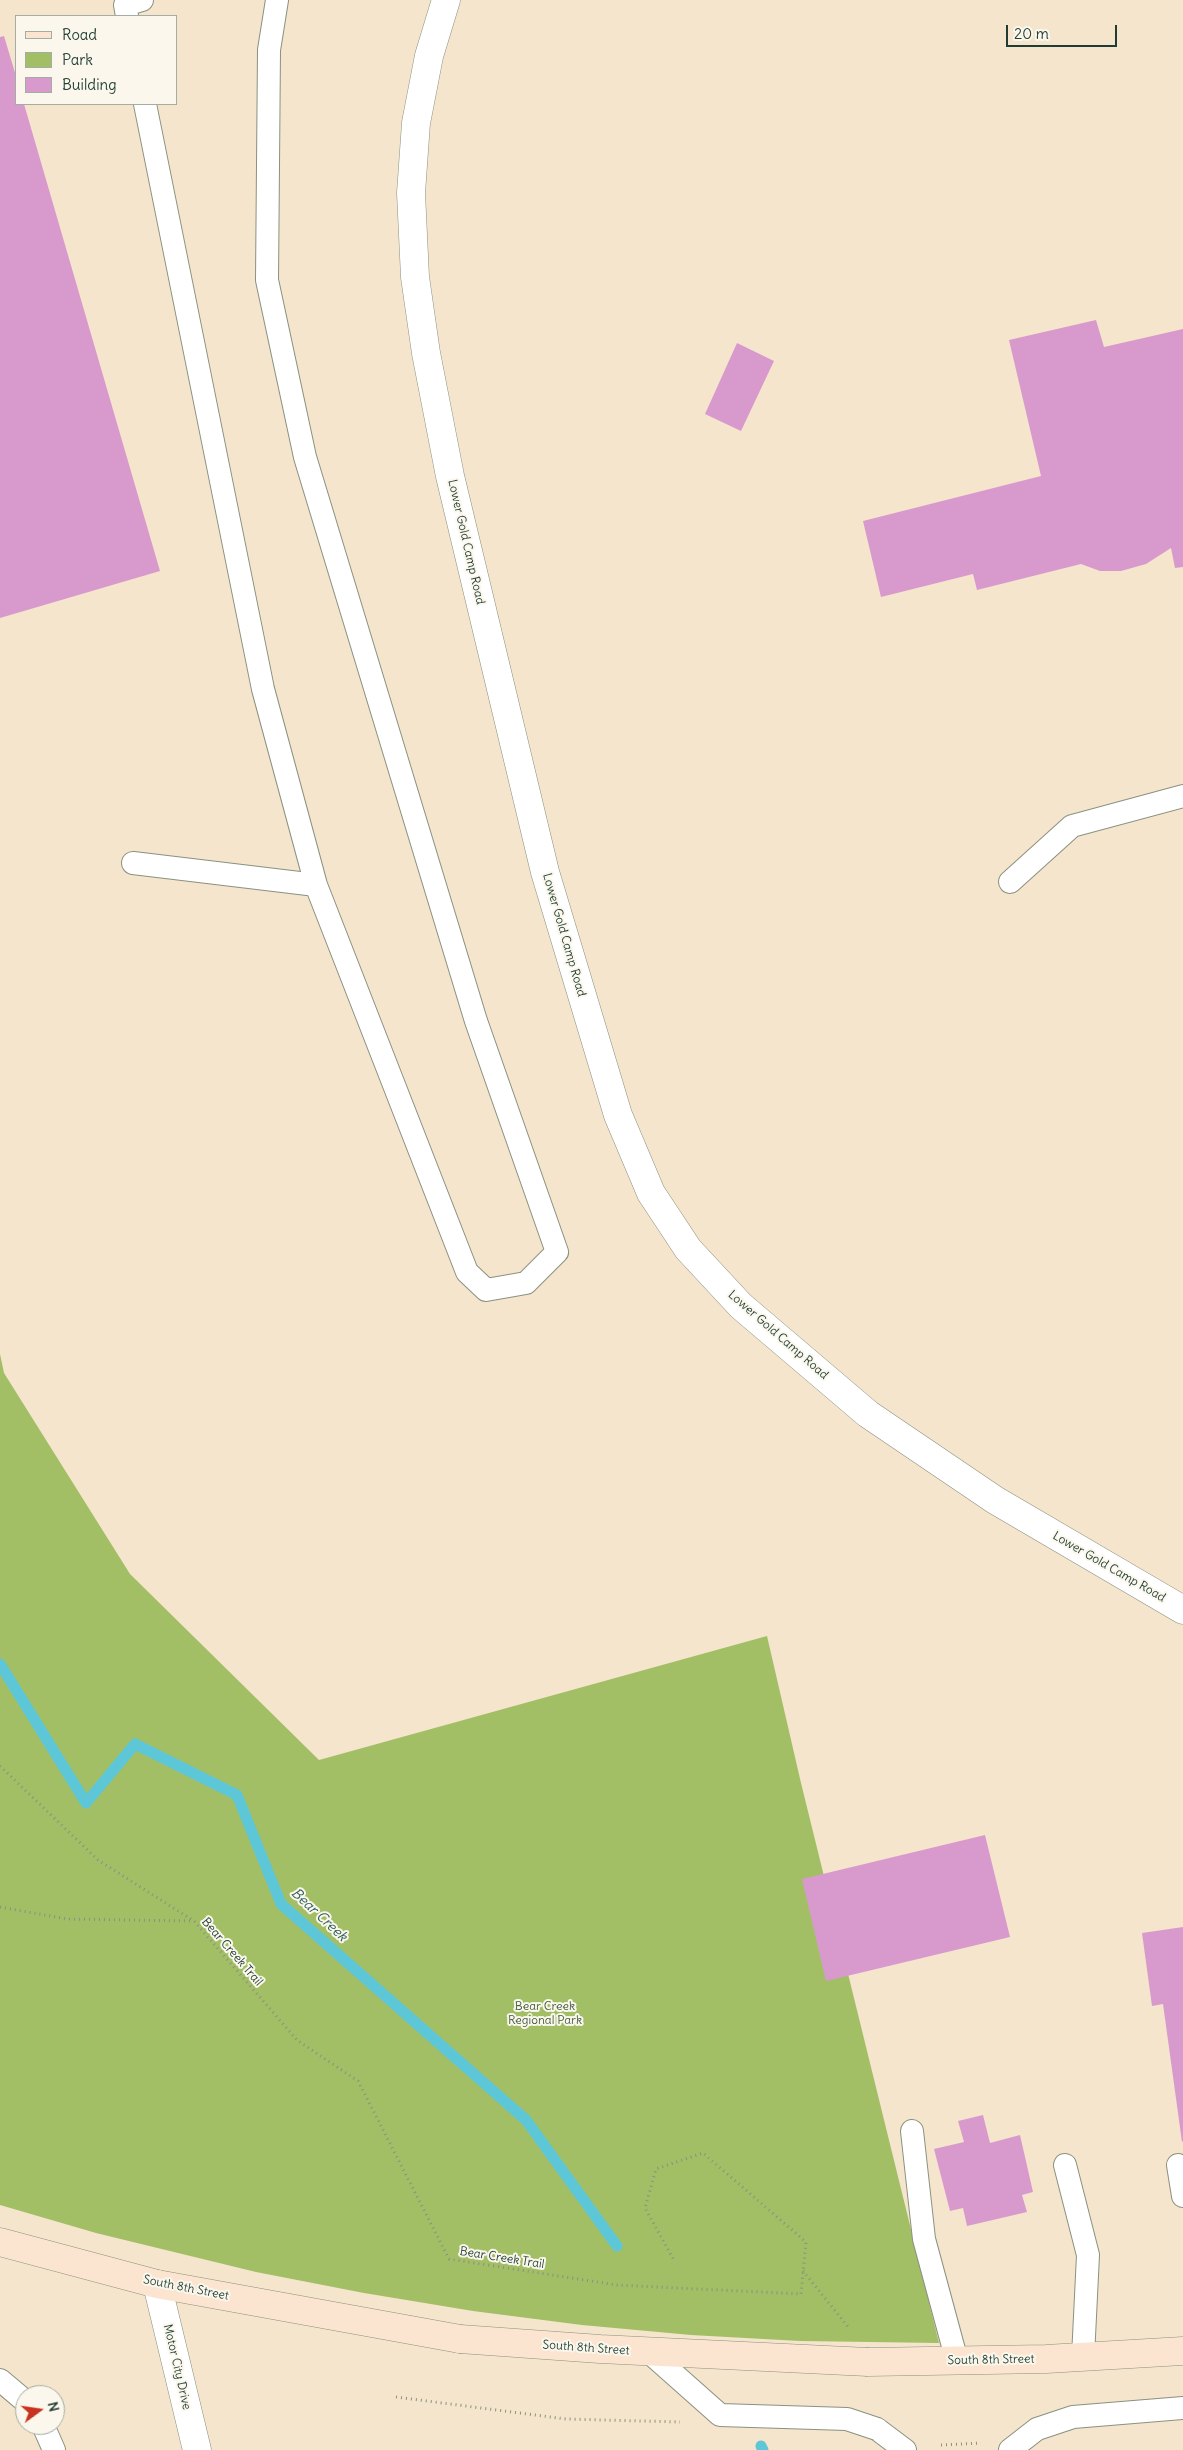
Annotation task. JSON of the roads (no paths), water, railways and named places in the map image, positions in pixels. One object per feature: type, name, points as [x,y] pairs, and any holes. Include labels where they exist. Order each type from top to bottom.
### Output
[{"type":"main road","name":"South 8th Street","points":[[0,2242],[157,2284],[460,2339],[649,2352],[872,2362],[1083,2357],[1183,2351]]},
{"type":"street","name":"Lower Gold Camp Road","points":[[446,0],[429,56],[416,123],[411,193],[415,277],[426,354],[450,476],[545,872],[618,1116],[651,1193],[688,1249],[741,1306],[868,1414],[996,1500],[1183,1610]]},
{"type":"street","name":"Motor City Drive","points":[[157,2284],[197,2450]]},
{"type":"lane","points":[[128,15],[125,5],[142,0]]},
{"type":"lane","points":[[145,105],[263,689],[316,885],[467,1272],[486,1290],[526,1283],[557,1252],[476,1021],[305,457],[267,280],[269,50],[277,0]]},
{"type":"lane","points":[[1010,882],[1072,826],[1183,796]]},
{"type":"lane","points":[[133,863],[316,885]]},
{"type":"lane","points":[[912,2130],[924,2239],[957,2361]]},
{"type":"lane","points":[[1065,2165],[1088,2256],[1083,2357]]},
{"type":"lane","points":[[1178,2165],[1183,2196]]},
{"type":"lane","points":[[649,2352],[720,2415],[846,2419],[877,2429],[905,2450]]},
{"type":"lane","points":[[0,2380],[15,2393]]},
{"type":"lane","points":[[1000,2446],[1037,2429],[1073,2417],[1183,2408]]},
{"type":"lane","points":[[47,2435],[54,2450]]},
{"type":"waterway","name":"Bear Creek","points":[[0,1664],[86,1803],[135,1744],[237,1795],[281,1904],[526,2120],[617,2246]]},
{"type":"waterway","name":"Bear Creek","points":[[761,2446],[763,2450]]},
{"type":"park label","name":"Bear Creek Regional Park","points":[[545,2014]]}]
